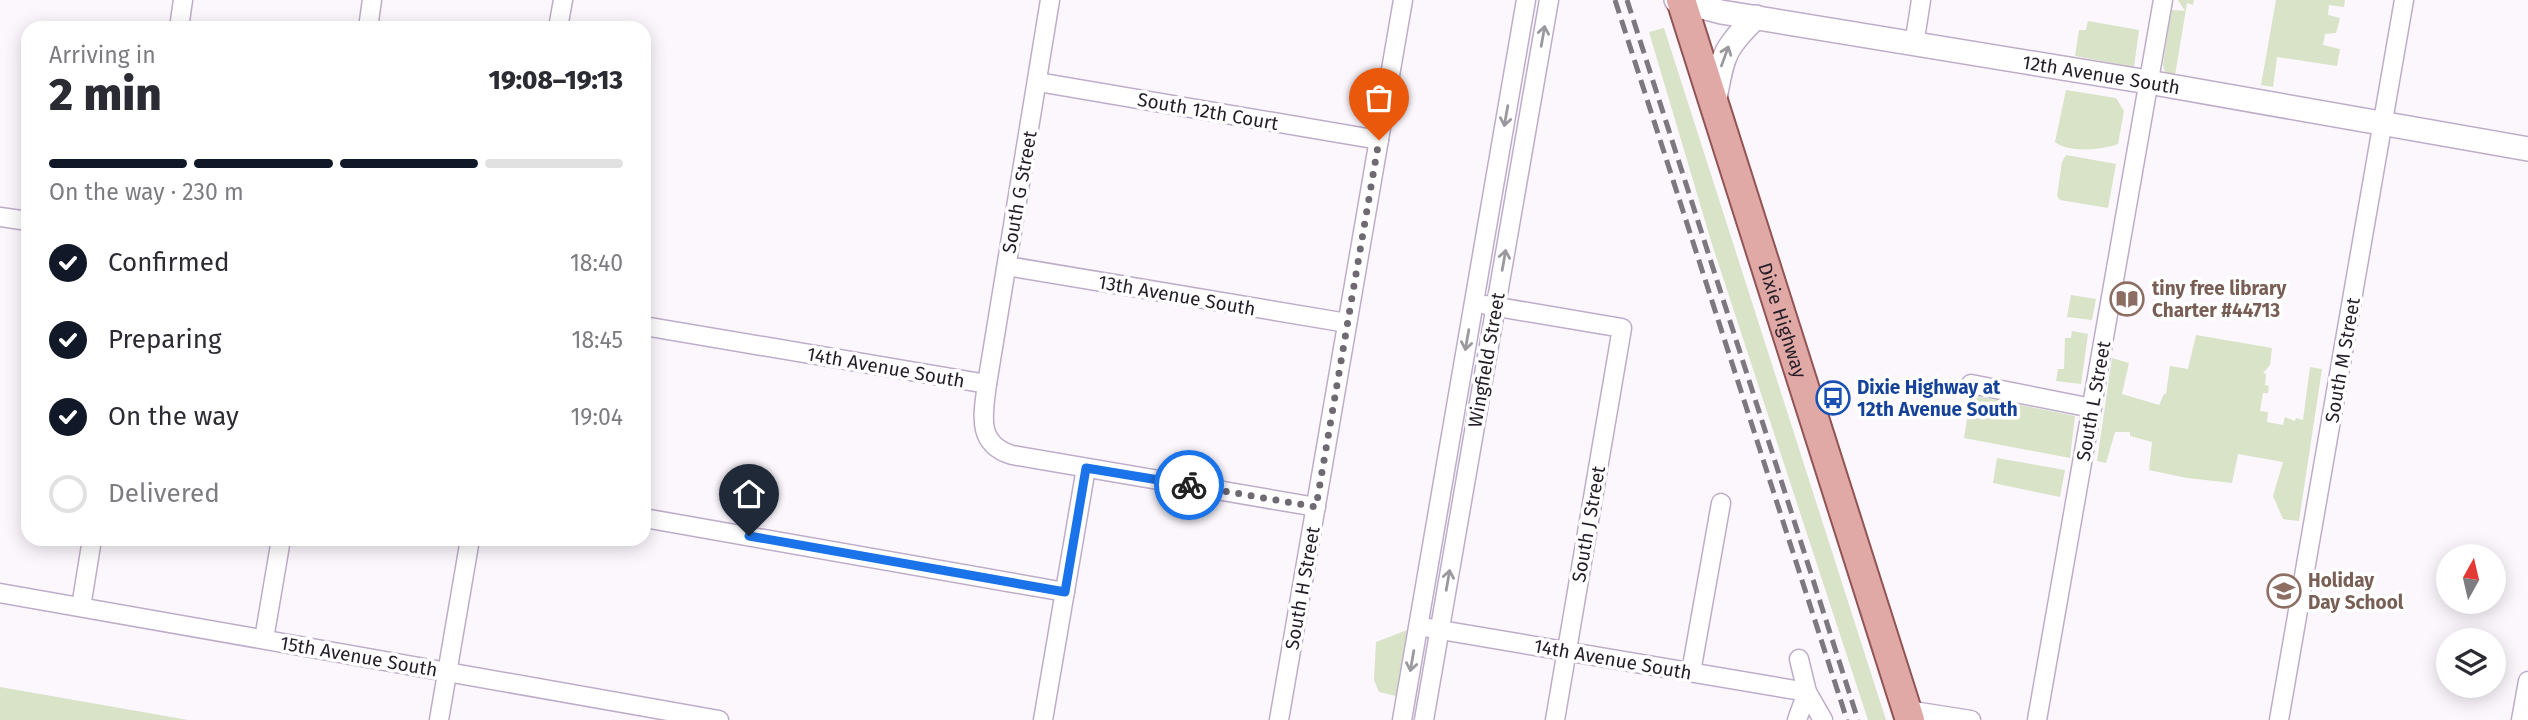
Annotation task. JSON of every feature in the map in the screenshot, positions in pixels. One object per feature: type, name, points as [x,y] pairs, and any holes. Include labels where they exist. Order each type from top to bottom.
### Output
[{"type":"main road","name":"Dixie Highway","points":[[1680,0],[1908,715]]},
{"type":"street","points":[[180,21],[183,0]]},
{"type":"street","points":[[369,21],[372,0]]},
{"type":"street","points":[[559,21],[563,0]]},
{"type":"street","name":"South G Street","points":[[987,384],[1050,0]]},
{"type":"street","name":"South H Street","points":[[1279,720],[1403,0]]},
{"type":"street","name":"Wingfield Street","points":[[1402,720],[1526,0]]},
{"type":"street","name":"Wingfield Street","points":[[1424,720],[1549,0]]},
{"type":"street","name":"12th Avenue South","points":[[1680,0],[1756,17],[1914,45],[2148,82],[2528,149]]},
{"type":"street","points":[[1914,45],[1921,0]]},
{"type":"street","name":"South L Street","points":[[2038,720],[2162,0]]},
{"type":"street","name":"South M Street","points":[[2279,720],[2404,0]]},
{"type":"street","points":[[1714,104],[1723,60],[1731,42],[1756,17]]},
{"type":"street","name":"South 12th Court","points":[[1038,82],[1379,140]]},
{"type":"street","points":[[0,217],[21,221]]},
{"type":"street","name":"13th Avenue South","points":[[1007,266],[1347,323]]},
{"type":"street","points":[[1474,303],[1496,307]]},
{"type":"street","name":"South J Street","points":[[1496,307],[1622,328],[1555,720]]},
{"type":"street","name":"14th Avenue South","points":[[651,327],[987,384],[982,423],[991,444],[1013,455],[1316,507]]},
{"type":"street","points":[[1971,384],[2092,408]]},
{"type":"street","points":[[1460,385],[1481,389]]},
{"type":"street","points":[[1043,720],[1086,468]]},
{"type":"street","points":[[1691,672],[1721,503]]},
{"type":"street","points":[[651,519],[1065,592]]},
{"type":"street","points":[[80,607],[91,546]]},
{"type":"street","points":[[264,639],[280,546]]},
{"type":"street","points":[[439,720],[469,546]]},
{"type":"street","name":"15th Avenue South","points":[[0,593],[719,720]]},
{"type":"street","name":"14th Avenue South","points":[[1418,626],[1807,692]]},
{"type":"street","points":[[1799,659],[1807,692],[1823,720]]},
{"type":"street","points":[[2521,720],[2528,681]]},
{"type":"street","points":[[1797,720],[1807,692]]},
{"type":"street","points":[[1908,715],[1970,720]]},
{"type":"green space","points":[[2178,0],[2194,0],[2193,5],[2187,3],[2175,75],[2165,73],[2163,65],[2171,10],[2185,11]]},
{"type":"green space","points":[[2276,0],[2345,0],[2344,7],[2329,5],[2328,15],[2340,18],[2336,33],[2325,34],[2323,45],[2340,49],[2337,66],[2277,57],[2273,87],[2261,85]]},
{"type":"green space","points":[[2088,21],[2139,30],[2134,67],[2075,56],[2079,30],[2086,30]]},
{"type":"green space","points":[[1664,28],[1886,720],[1868,720],[1711,241],[1649,32]]},
{"type":"green space","points":[[2066,90],[2116,98],[2124,111],[2118,144],[2086,149],[2068,148],[2055,142]]},
{"type":"green space","points":[[2066,155],[2116,164],[2108,208],[2060,200],[2057,196],[2062,162]]},
{"type":"green space","points":[[2071,295],[2096,299],[2092,320],[2067,317]]},
{"type":"green space","points":[[2072,331],[2088,334],[2081,384],[2056,381],[2058,369],[2064,369],[2065,338],[2071,338]]},
{"type":"green space","points":[[2196,335],[2272,348],[2270,365],[2263,373],[2266,374],[2265,385],[2269,386],[2268,393],[2263,393],[2260,411],[2268,412],[2267,422],[2283,425],[2285,417],[2295,421],[2296,418],[2303,420],[2310,367],[2322,369],[2299,521],[2283,519],[2273,496],[2283,462],[2238,454],[2232,483],[2187,478],[2149,470],[2152,442],[2130,436],[2130,432],[2115,432],[2106,463],[2097,461],[2112,358],[2129,363],[2122,394],[2159,405],[2166,394],[2170,366],[2188,369]]},
{"type":"green space","points":[[1971,395],[2075,416],[2070,458],[1964,438]]},
{"type":"green space","points":[[1997,458],[2065,470],[2060,497],[1993,483]]},
{"type":"green space","points":[[1407,630],[1396,696],[1379,692],[1374,680],[1376,642]]},
{"type":"green space","points":[[0,687],[188,720],[0,720]]},
{"type":"railway","points":[[1615,0],[1847,720]]},
{"type":"railway","points":[[1627,0],[1858,720]]},
{"type":"way so far","points":[[1189,485],[1316,507],[1379,140]]},
{"type":"place","name":"tiny free library Charter #44713","points":[[2127,299]]},
{"type":"place","name":"Dixie Highway at 12th Avenue South","points":[[1833,398]]},
{"type":"place","name":"Holiday Day School","points":[[2284,591]]},
{"type":"route","points":[[749,536],[1065,592],[1086,468],[1189,485]]}]
